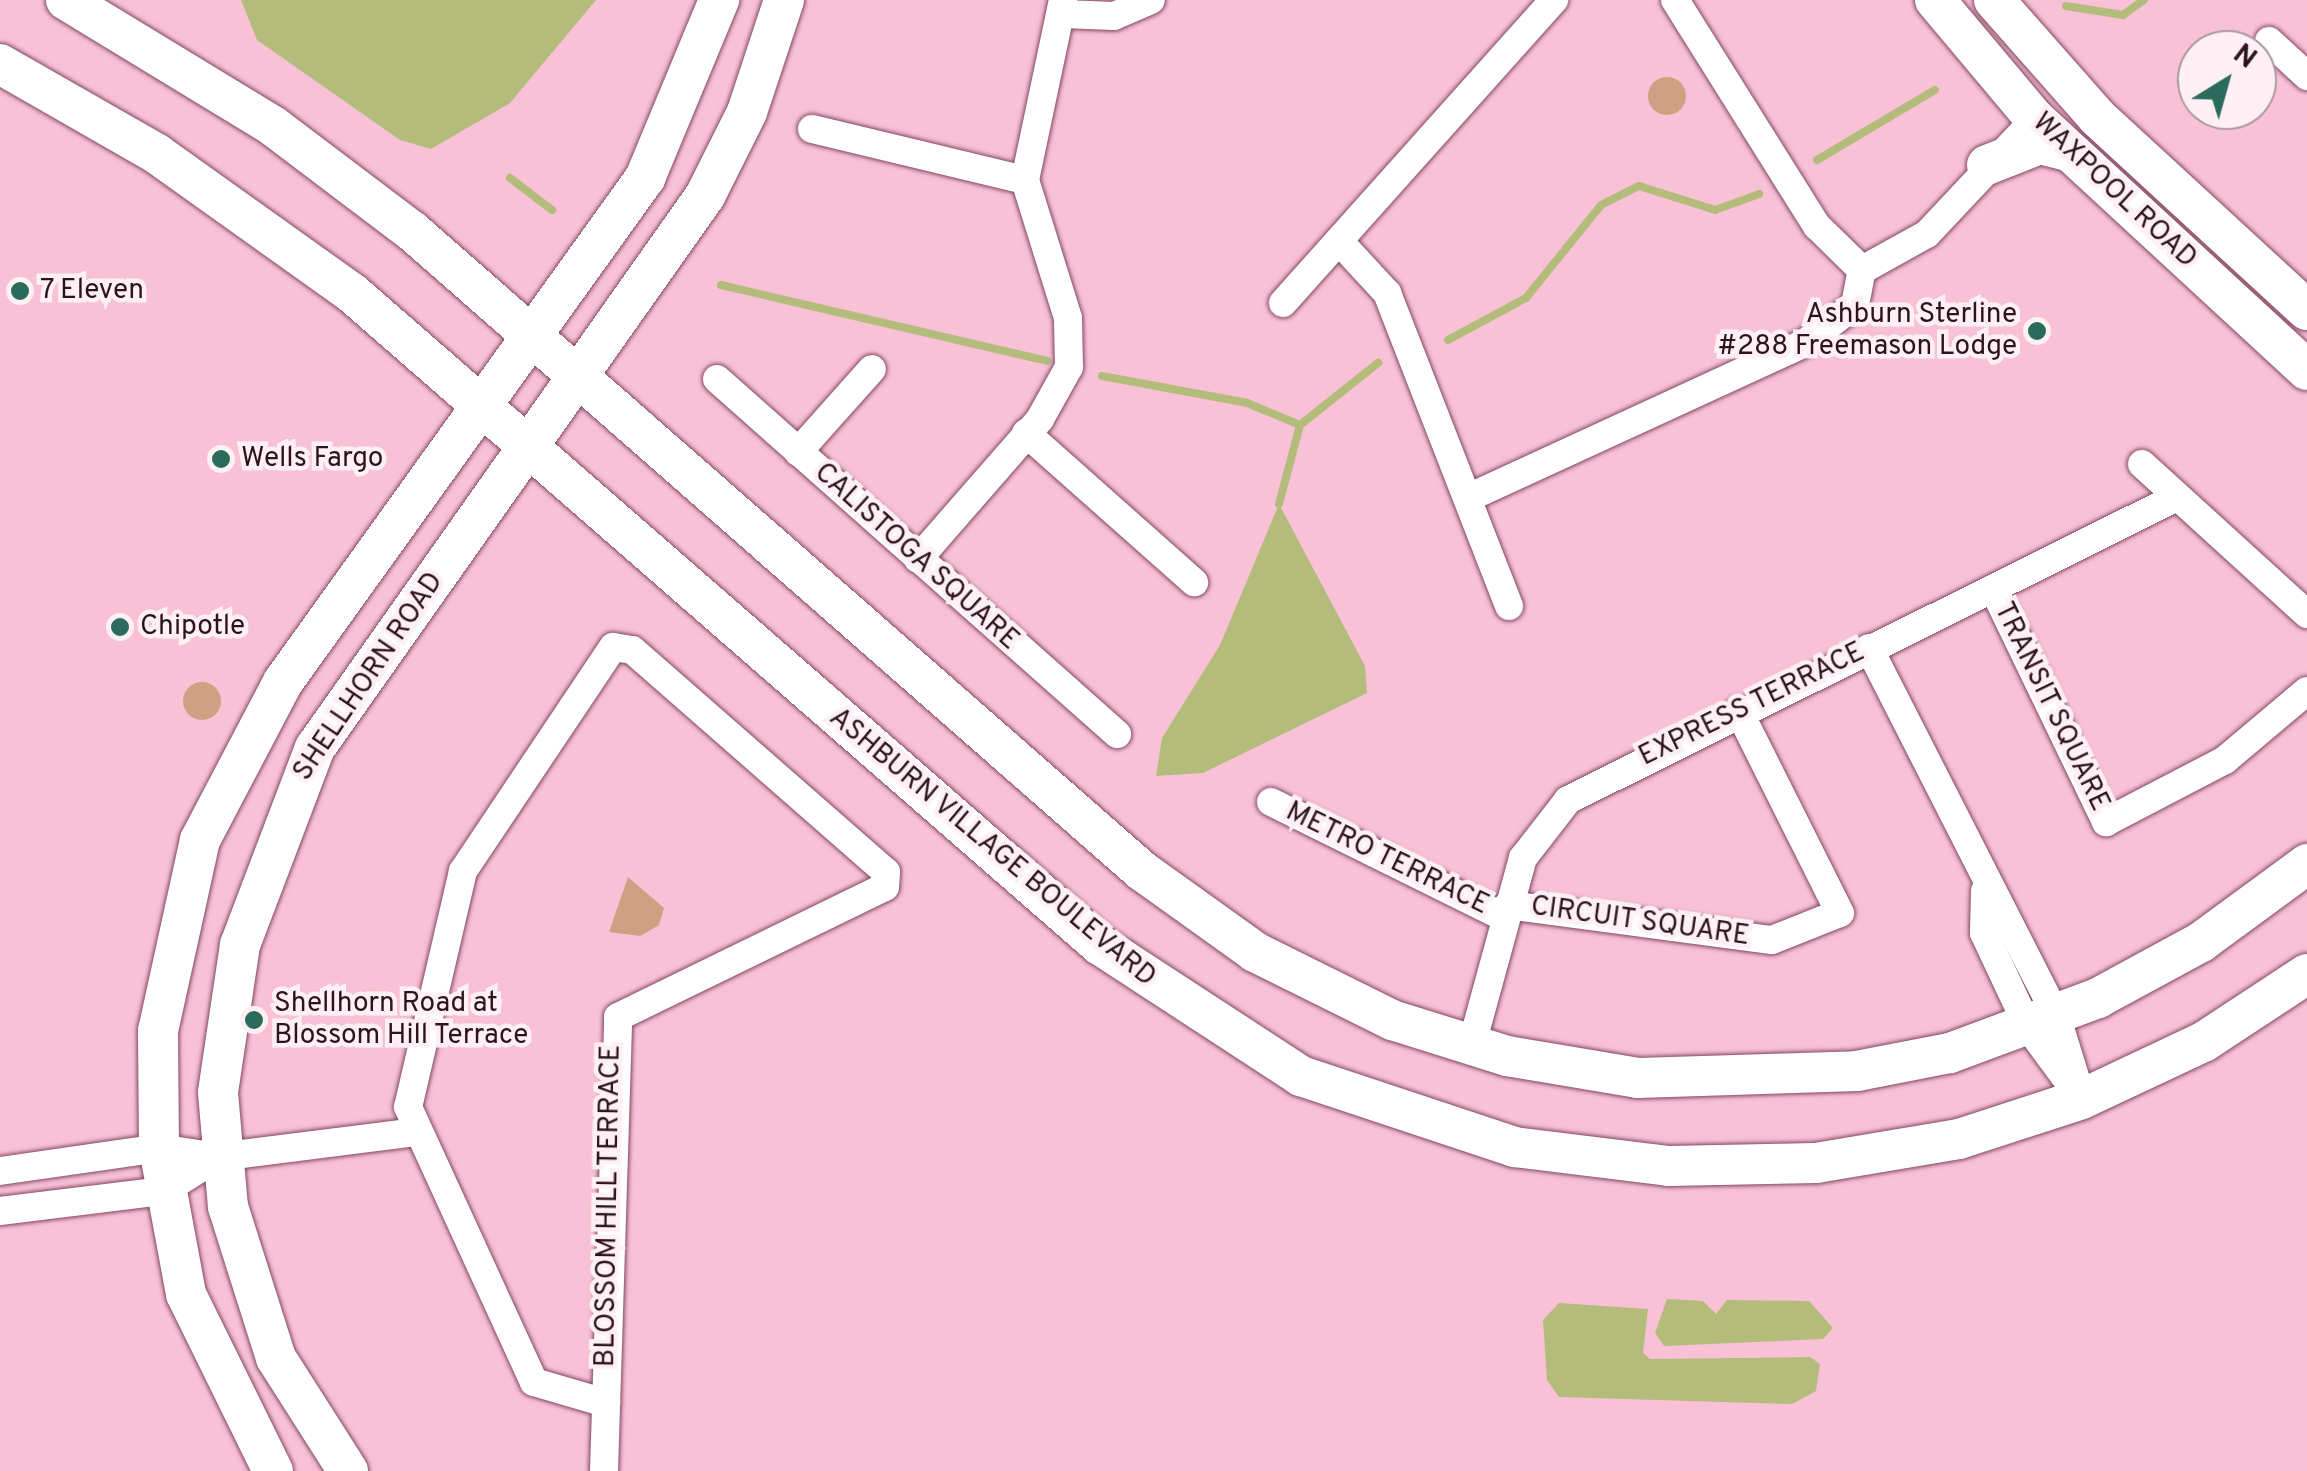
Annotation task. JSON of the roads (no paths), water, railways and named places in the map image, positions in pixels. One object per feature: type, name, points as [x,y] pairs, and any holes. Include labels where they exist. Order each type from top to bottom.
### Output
[{"type":"main road","points":[[66,0],[288,136],[536,335],[1172,894],[1298,976],[1472,1044],[1638,1078],[1758,1081],[1950,1053],[2042,1021],[2201,942],[2307,864]]},
{"type":"main road","points":[[273,1471],[208,1354],[171,1243],[159,1148],[165,980],[215,802],[283,682],[646,178],[720,0]]},
{"type":"main road","name":"SHELLHORN ROAD","points":[[348,1471],[301,1404],[255,1309],[218,1157],[233,979],[291,795],[528,444],[713,182],[784,0]]},
{"type":"main road","name":"WAXPOOL ROAD","points":[[1935,0],[2034,119],[2307,370]]},
{"type":"main road","name":"WAXPOOL ROAD","points":[[1994,0],[2128,145],[2307,310]]},
{"type":"main road","name":"ASHBURN VILLAGE BOULEVARD","points":[[0,64],[247,213],[484,406],[1100,945],[1301,1076],[1514,1148],[1669,1166],[1862,1157],[1959,1139],[2082,1099],[2205,1041],[2307,974]]},
{"type":"main road","points":[[2034,119],[2069,120],[2128,145]]},
{"type":"main road","points":[[1986,166],[2040,144],[2070,151]]},
{"type":"street","points":[[918,559],[1061,389],[1072,343],[1026,180],[1063,7],[1114,16],[1151,0]]},
{"type":"street","points":[[1283,302],[1554,0]]},
{"type":"street","points":[[1676,0],[1817,226],[1862,270]]},
{"type":"street","points":[[2277,48],[2307,76]]},
{"type":"street","points":[[1470,498],[1805,344],[1854,304],[1862,270],[1927,234],[1986,166],[2034,119]]},
{"type":"street","points":[[812,129],[1026,180]]},
{"type":"street","points":[[1339,241],[1387,293],[1509,606]]},
{"type":"street","points":[[798,452],[872,369]]},
{"type":"street","name":"CALISTOGA SQUARE","points":[[716,379],[1117,734]]},
{"type":"street","points":[[1026,434],[1194,582]]},
{"type":"street","points":[[2142,464],[2307,614]]},
{"type":"street","name":"EXPRESS TERRACE","points":[[1472,1044],[1506,911],[1532,840],[1568,800],[2178,497]]},
{"type":"street","name":"TRANSIT SQUARE","points":[[1994,590],[2106,822],[2226,760],[2307,691]]},
{"type":"street","name":"BLOSSOM HILL TERRACE","points":[[604,1471],[618,1018],[885,886],[886,872],[632,650],[613,647],[463,871],[414,1070],[415,1132],[534,1382],[606,1403]]},
{"type":"street","points":[[1869,648],[2082,1099]]},
{"type":"street","name":"CIRCUIT SQUARE","points":[[1506,911],[1772,940],[1840,913],[1739,712]]},
{"type":"street","name":"METRO TERRACE","points":[[1271,802],[1506,911]]},
{"type":"street","points":[[0,1171],[159,1148],[218,1157],[415,1132]]},
{"type":"street","points":[[0,1211],[164,1191],[218,1157]]},
{"type":"waterway","points":[[2066,6],[2123,15],[2144,0]]},
{"type":"waterway","points":[[1817,160],[1935,90]]},
{"type":"waterway","points":[[510,178],[552,210]]},
{"type":"waterway","points":[[1448,340],[1526,298],[1601,205],[1639,186],[1715,210],[1759,194]]},
{"type":"waterway","points":[[721,285],[1047,361]]},
{"type":"waterway","points":[[1279,504],[1300,425],[1378,363]]},
{"type":"waterway","points":[[1102,376],[1247,403],[1300,425]]},
{"type":"place","name":"7 Eleven","points":[[20,291]]},
{"type":"place","name":"Ashburn Sterline #288 Freemason Lodge","points":[[2037,331]]},
{"type":"place","name":"Wells Fargo","points":[[221,459]]},
{"type":"place","name":"Chipotle","points":[[120,627]]},
{"type":"place","name":"Shellhorn Road at Blossom Hill Terrace","points":[[254,1020]]}]
